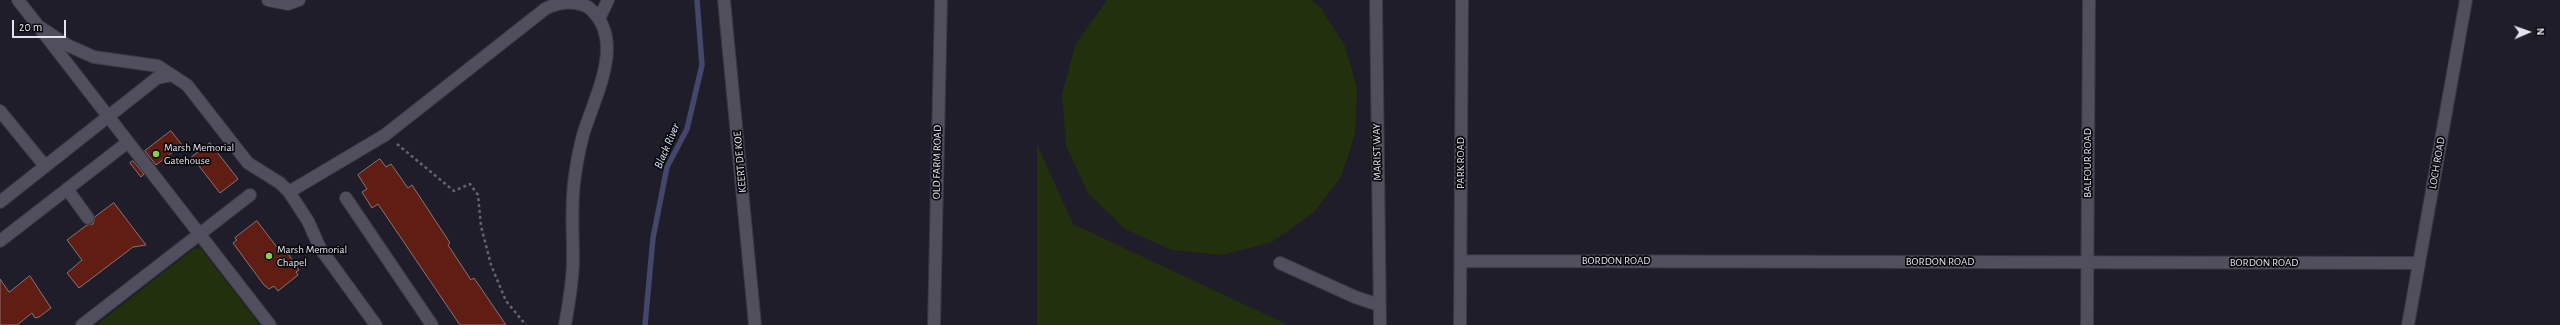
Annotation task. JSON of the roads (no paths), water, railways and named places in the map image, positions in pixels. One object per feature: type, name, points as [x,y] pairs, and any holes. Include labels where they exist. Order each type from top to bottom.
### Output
[{"type":"street","points":[[18,0],[270,325]]},
{"type":"street","points":[[268,0],[288,4],[298,0]]},
{"type":"street","points":[[599,19],[608,0]]},
{"type":"street","name":"KEERT DE KOE","points":[[724,0],[755,325]]},
{"type":"street","name":"OLD FARM ROAD","points":[[934,325],[941,0]]},
{"type":"street","name":"MARIST WAY","points":[[1376,0],[1380,325]]},
{"type":"street","name":"PARK ROAD","points":[[1460,325],[1462,0]]},
{"type":"street","name":"BALFOUR ROAD","points":[[2087,325],[2088,0]]},
{"type":"street","name":"LOCH ROAD","points":[[2408,325],[2466,0]]},
{"type":"street","points":[[289,192],[385,135],[545,9],[559,1],[585,5],[596,13],[599,19],[606,40],[606,56],[601,84],[583,135],[574,181],[571,208],[572,283],[565,325]]},
{"type":"street","points":[[37,25],[67,45],[94,57],[158,66],[187,85],[248,163],[280,183],[289,192],[308,221],[320,248],[376,325]]},
{"type":"street","points":[[142,64],[146,72],[148,86]]},
{"type":"street","points":[[0,202],[157,78],[172,75]]},
{"type":"street","points":[[0,110],[45,166]]},
{"type":"street","points":[[0,241],[128,142]]},
{"type":"street","points":[[67,189],[88,218]]},
{"type":"street","points":[[82,325],[250,195]]},
{"type":"street","points":[[346,198],[432,325]]},
{"type":"street","name":"BORDON ROAD","points":[[1461,261],[2419,264]]},
{"type":"street","points":[[1280,263],[1355,297],[1379,305]]},
{"type":"waterway","name":"Black River","points":[[645,325],[653,238],[667,167],[687,129],[702,65],[697,0]]},
{"type":"place","name":"Marsh Memorial Gatehouse","points":[[156,154]]},
{"type":"place","name":"Marsh Memorial Chapel","points":[[269,256]]}]
